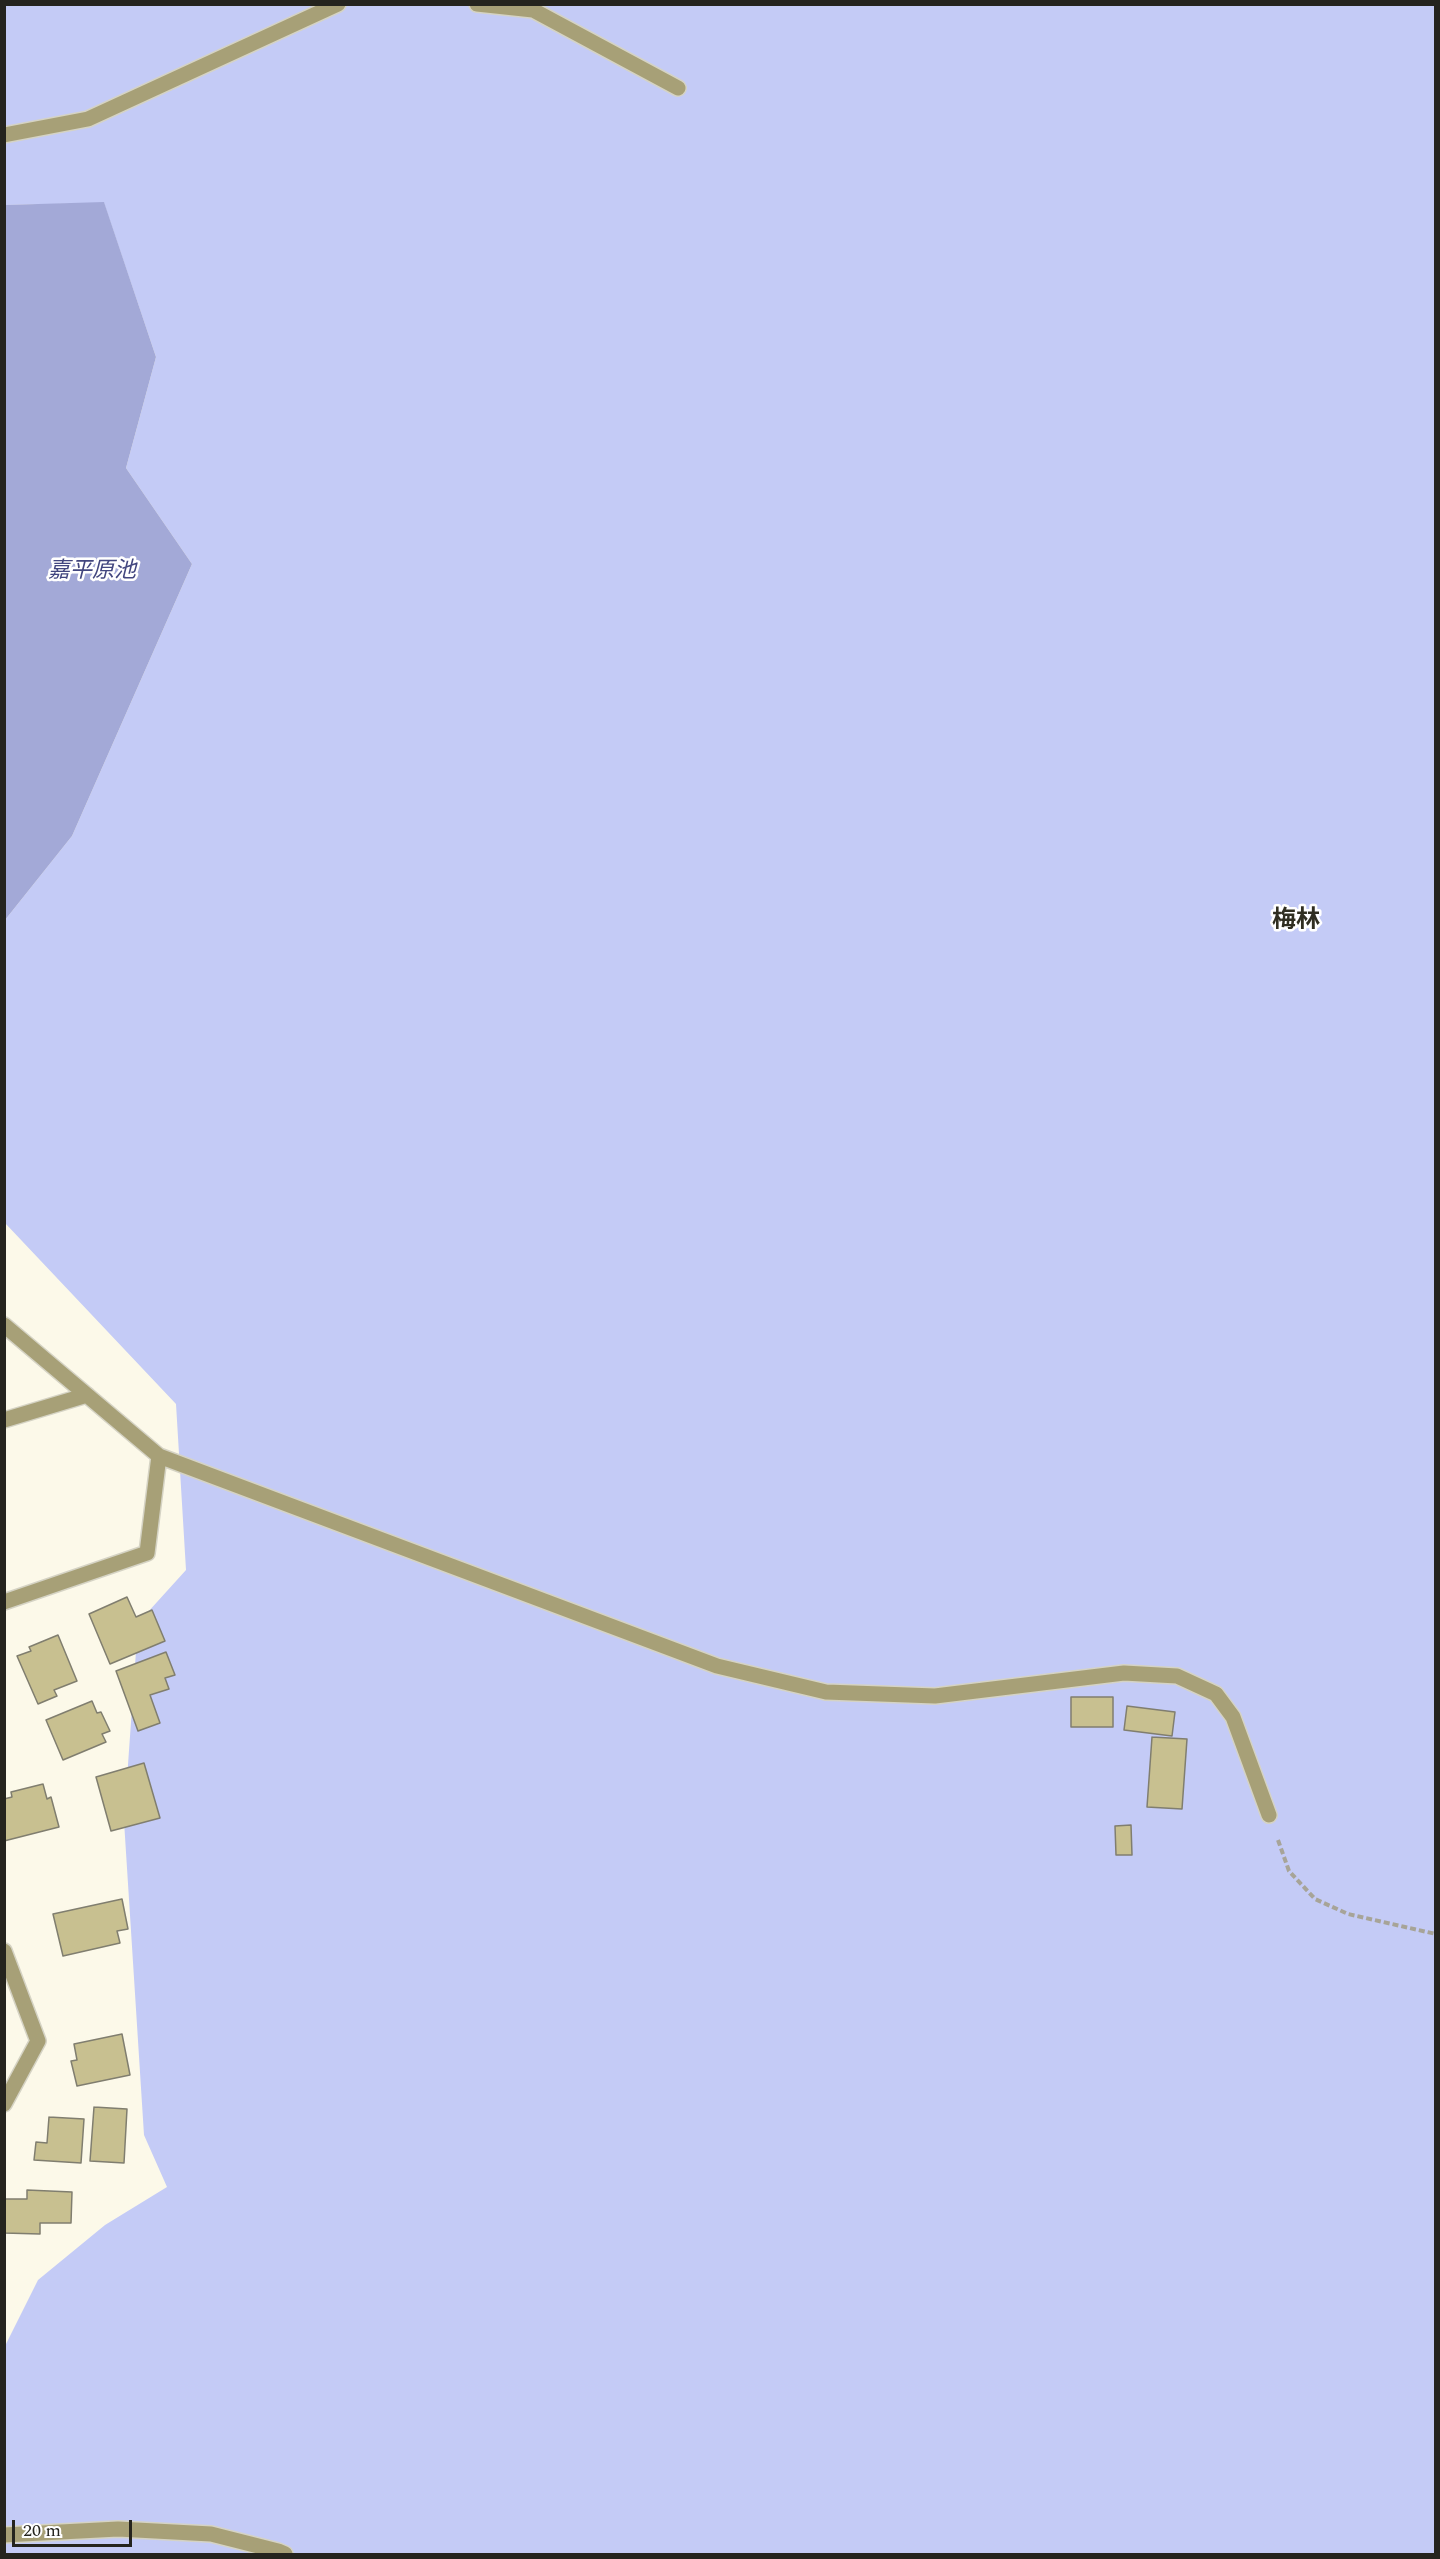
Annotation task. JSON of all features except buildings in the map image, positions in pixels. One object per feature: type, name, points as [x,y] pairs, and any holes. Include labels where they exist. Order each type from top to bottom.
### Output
[{"type":"street","points":[[4,135],[88,119],[338,4]]},
{"type":"street","points":[[477,4],[530,8],[678,88]]},
{"type":"street","points":[[4,1325],[159,1456],[717,1666],[826,1692],[935,1695],[1124,1673],[1178,1676],[1216,1694],[1233,1717],[1269,1815]]},
{"type":"street","points":[[4,1420],[87,1395]]},
{"type":"street","points":[[4,1602],[147,1553],[159,1456]]},
{"type":"street","points":[[4,1951],[38,2041],[4,2104]]},
{"type":"street","points":[[4,2535],[118,2529],[212,2534],[285,2554]]},
{"type":"path","points":[[1269,1815],[1289,1871],[1316,1899],[1348,1914],[1436,1934]]},
{"type":"shaded area","points":[[5,5],[1435,5],[1435,2554],[5,2554],[5,2346],[38,2280],[105,2225],[167,2187],[144,2135],[124,1821],[138,1623],[186,1570],[176,1404],[5,1223],[5,920],[72,836],[192,564],[126,468],[156,357],[104,203],[5,205]]},
{"type":"water","name":"嘉平原池","points":[[104,202],[156,357],[126,468],[192,564],[72,836],[5,920],[5,205]]},
{"type":"district","name":"梅林","points":[[1296,922]]}]
